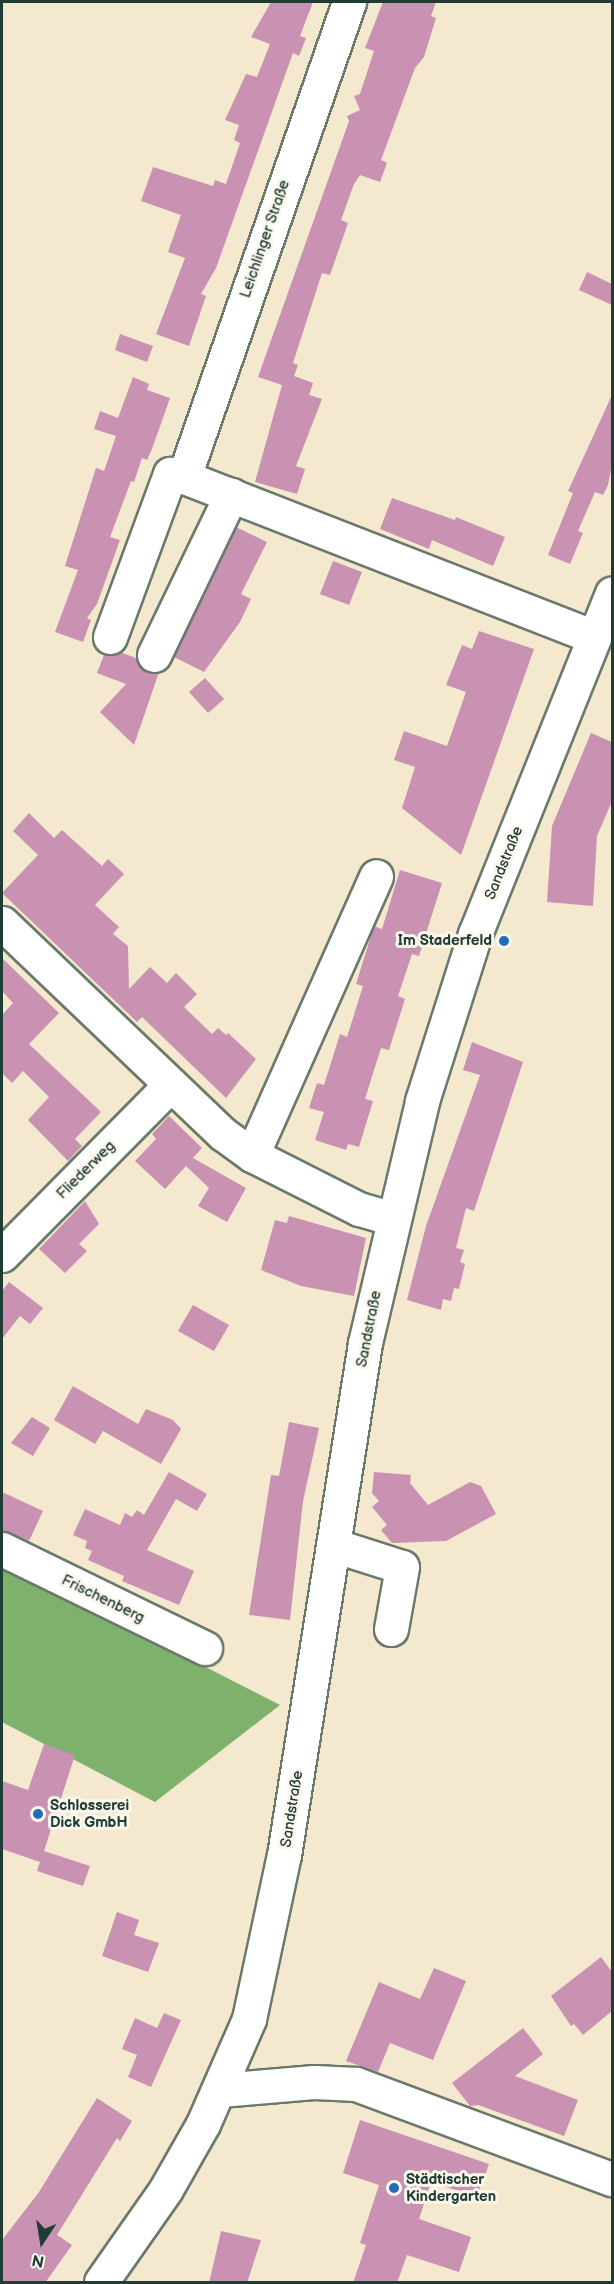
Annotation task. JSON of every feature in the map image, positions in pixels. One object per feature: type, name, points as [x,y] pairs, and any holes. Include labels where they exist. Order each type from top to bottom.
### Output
[{"type":"street","name":"Leichlinger Straße","points":[[184,477],[349,2]]},
{"type":"street","points":[[110,637],[170,474],[231,495],[594,637]]},
{"type":"street","points":[[154,655],[231,495]]},
{"type":"street","points":[[130,583],[144,598],[156,604],[178,604]]},
{"type":"street","name":"Sandstraße","points":[[101,2283],[166,2189],[220,2090],[249,2019],[267,1945],[365,1343],[422,1101],[475,934],[612,593]]},
{"type":"street","points":[[252,1155],[376,876]]},
{"type":"street","points":[[2,923],[223,1134],[252,1155],[359,1209],[393,1219]]},
{"type":"street","name":"Fliederweg","points":[[2,1256],[171,1084]]},
{"type":"street","points":[[333,1545],[402,1567],[391,1629]]},
{"type":"street","name":"Frischenberg","points":[[2,1549],[205,1648]]},
{"type":"street","points":[[220,2090],[314,2082],[356,2084],[612,2179]]},
{"type":"green space","points":[[2,1563],[280,1705],[155,1802],[2,1722]]},
{"type":"building","points":[[271,2],[313,2],[300,36],[306,38],[299,56],[293,53],[216,268],[201,294],[206,296],[189,346],[156,334],[185,258],[168,252],[181,215],[141,201],[153,167],[213,186],[215,180],[226,184],[240,143],[234,140],[239,125],[225,120],[246,74],[257,77],[270,44],[251,37]]},
{"type":"building","points":[[383,2],[436,2],[431,16],[436,18],[424,57],[415,68],[381,160],[387,163],[380,182],[360,175],[354,184],[341,220],[348,223],[330,275],[322,273],[293,363],[298,365],[294,376],[313,383],[309,395],[322,399],[296,466],[305,469],[297,494],[255,482],[282,385],[258,377],[349,121],[347,116],[360,110],[354,96],[360,94],[374,51],[365,48]]},
{"type":"building","points":[[587,272],[612,284],[612,305],[579,290]]},
{"type":"building","points":[[120,334],[153,346],[147,362],[115,350]]},
{"type":"building","points":[[133,377],[149,384],[147,390],[170,398],[152,449],[147,460],[142,458],[134,482],[131,481],[110,537],[120,540],[97,604],[87,618],[91,620],[83,642],[55,632],[78,570],[65,566],[96,468],[104,471],[116,436],[94,429],[100,411],[118,418]]},
{"type":"building","points":[[612,395],[612,464],[608,485],[603,495],[595,492],[578,531],[583,533],[570,564],[548,555],[573,493],[568,491]]},
{"type":"building","points":[[392,498],[455,520],[456,517],[505,537],[493,566],[432,540],[429,549],[380,529]]},
{"type":"building","points":[[236,527],[267,542],[241,594],[251,599],[240,622],[204,672],[174,657]]},
{"type":"building","points":[[333,561],[362,572],[349,605],[320,594]]},
{"type":"building","points":[[479,631],[534,649],[461,855],[402,808],[415,767],[394,760],[404,731],[447,746],[466,692],[446,685],[462,645],[472,649]]},
{"type":"building","points":[[120,652],[136,658],[145,672],[159,672],[134,745],[100,712],[126,684],[97,673],[104,655]]},
{"type":"building","points":[[205,678],[224,699],[208,713],[189,692]]},
{"type":"building","points":[[591,733],[612,742],[612,801],[597,836],[593,906],[547,902],[552,826]]},
{"type":"building","points":[[29,813],[54,838],[62,830],[102,866],[108,859],[124,874],[95,905],[119,927],[113,934],[128,946],[129,989],[150,967],[167,983],[176,973],[197,994],[184,1007],[212,1034],[218,1028],[226,1035],[228,1033],[256,1059],[226,1098],[142,1017],[137,1022],[2,893],[38,855],[13,831]]},
{"type":"building","points":[[400,870],[442,883],[419,956],[412,954],[398,996],[405,999],[389,1050],[381,1048],[365,1099],[373,1101],[359,1147],[348,1144],[346,1150],[315,1140],[324,1112],[309,1108],[317,1083],[324,1085],[340,1034],[347,1037],[363,986],[356,984],[374,926],[382,929]]},
{"type":"building","points":[[2,958],[59,1013],[29,1044],[101,1112],[75,1139],[82,1146],[68,1161],[28,1120],[49,1097],[23,1071],[12,1083],[2,1073],[2,1015],[13,1003],[2,991]]},
{"type":"building","points":[[472,1042],[523,1062],[474,1211],[466,1208],[456,1248],[464,1250],[460,1262],[465,1264],[459,1289],[454,1288],[451,1301],[443,1299],[441,1310],[407,1300],[426,1226],[480,1075],[463,1070]]},
{"type":"building","points":[[169,1116],[202,1148],[193,1158],[246,1188],[227,1222],[198,1206],[209,1188],[186,1166],[165,1189],[135,1161],[156,1139],[152,1134]]},
{"type":"building","points":[[85,1201],[99,1224],[79,1244],[87,1251],[65,1273],[39,1249]]},
{"type":"building","points":[[289,1216],[366,1238],[354,1296],[301,1286],[261,1270],[275,1220],[287,1223]]},
{"type":"building","points":[[9,1282],[43,1308],[30,1324],[20,1316],[2,1339],[2,1291]]},
{"type":"building","points":[[193,1305],[229,1325],[214,1351],[178,1331]]},
{"type":"building","points":[[73,1386],[138,1424],[146,1409],[173,1420],[181,1429],[161,1464],[103,1431],[95,1444],[54,1420]]},
{"type":"building","points":[[32,1417],[50,1428],[33,1456],[11,1443]]},
{"type":"building","points":[[289,1422],[319,1428],[303,1501],[290,1620],[249,1615],[271,1475],[279,1476]]},
{"type":"building","points":[[169,1472],[207,1494],[197,1511],[176,1499],[147,1550],[194,1571],[179,1605],[122,1581],[124,1576],[88,1560],[92,1551],[85,1548],[87,1541],[73,1535],[85,1509],[120,1525],[125,1513],[132,1517],[137,1510],[144,1515]]},
{"type":"building","points":[[374,1472],[411,1475],[410,1483],[428,1505],[470,1482],[481,1486],[496,1514],[446,1541],[392,1543],[381,1530],[387,1525],[372,1507],[379,1501],[372,1493]]},
{"type":"building","points":[[2,1492],[43,1511],[29,1541],[2,1530]]},
{"type":"building","name":"Schlosserei Dick GmbH","points":[[44,1744],[75,1755],[44,1851],[90,1866],[83,1886],[37,1871],[40,1862],[2,1849],[2,1781],[28,1790]]},
{"type":"building","points":[[117,1912],[139,1920],[134,1935],[159,1943],[148,1972],[102,1956]]},
{"type":"building","points":[[601,1957],[612,1972],[612,2011],[583,2035],[574,2024],[571,2026],[551,1996]]},
{"type":"building","points":[[434,1968],[466,1981],[433,2060],[390,2043],[378,2072],[346,2061],[379,1982],[420,1999]]},
{"type":"building","points":[[164,2013],[181,2020],[151,2087],[128,2077],[137,2055],[122,2049],[135,2018],[157,2028]]},
{"type":"building","points":[[523,2028],[543,2054],[515,2076],[578,2100],[564,2136],[478,2105],[470,2106],[452,2083]]},
{"type":"building","points":[[97,2098],[132,2121],[120,2141],[117,2138],[57,2235],[72,2245],[45,2283],[2,2283],[2,2240],[39,2192]]},
{"type":"building","points":[[360,2120],[489,2164],[477,2197],[431,2182],[419,2219],[471,2237],[459,2272],[407,2255],[397,2283],[353,2283],[366,2245],[360,2243],[379,2185],[343,2173]]},
{"type":"building","points":[[221,2231],[261,2240],[247,2283],[209,2283]]},
{"type":"place","name":"Im Staderfeld","points":[[504,941]]},
{"type":"place","name":"Schlosserei Dick GmbH","points":[[38,1814]]},
{"type":"place","name":"Städtischer Kindergarten","points":[[394,2188]]}]
